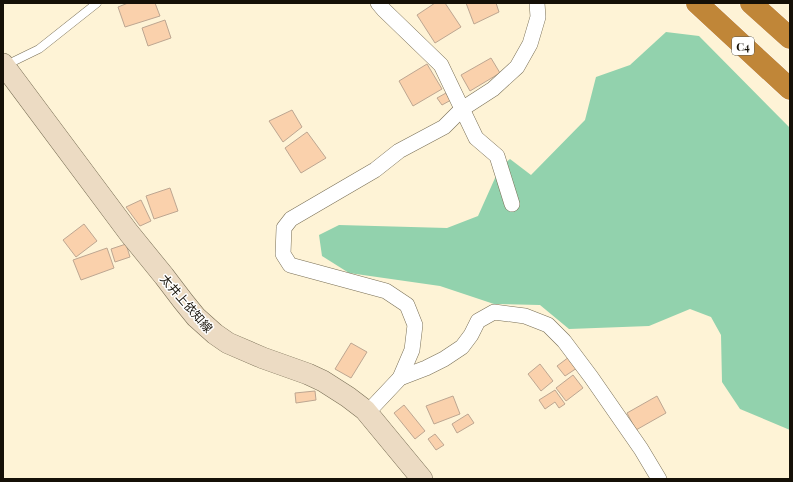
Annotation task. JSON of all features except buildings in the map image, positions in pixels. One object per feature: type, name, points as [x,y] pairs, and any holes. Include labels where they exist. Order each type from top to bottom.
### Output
[{"type":"highway","name":"C4","points":[[697,3],[790,88]]},
{"type":"highway","points":[[751,3],[790,38]]},
{"type":"main road","name":"太井上依知線","points":[[4,65],[129,233],[196,317],[210,330],[228,343],[323,381],[359,405],[422,479]]},
{"type":"street","points":[[378,3],[441,65],[476,138],[497,156],[512,204]]},
{"type":"street","points":[[367,413],[400,378],[412,350],[414,325],[407,305],[386,291],[290,265],[283,254],[284,228],[291,219],[374,170],[399,151],[444,126],[462,109],[494,89],[517,67],[530,44],[538,17],[537,3]]},
{"type":"street","points":[[400,378],[426,368],[444,359],[462,347],[471,335],[478,321],[494,312],[525,316],[548,325],[564,342],[591,377],[641,449],[658,479]]},
{"type":"lane","points":[[4,65],[39,50],[97,3]]},
{"type":"green space","points":[[666,32],[699,36],[790,128],[790,430],[740,409],[722,382],[721,335],[711,317],[690,309],[649,326],[569,329],[540,305],[494,304],[440,286],[349,273],[322,256],[319,235],[339,225],[447,228],[478,216],[500,167],[510,159],[531,175],[585,120],[596,77],[630,65]]}]
